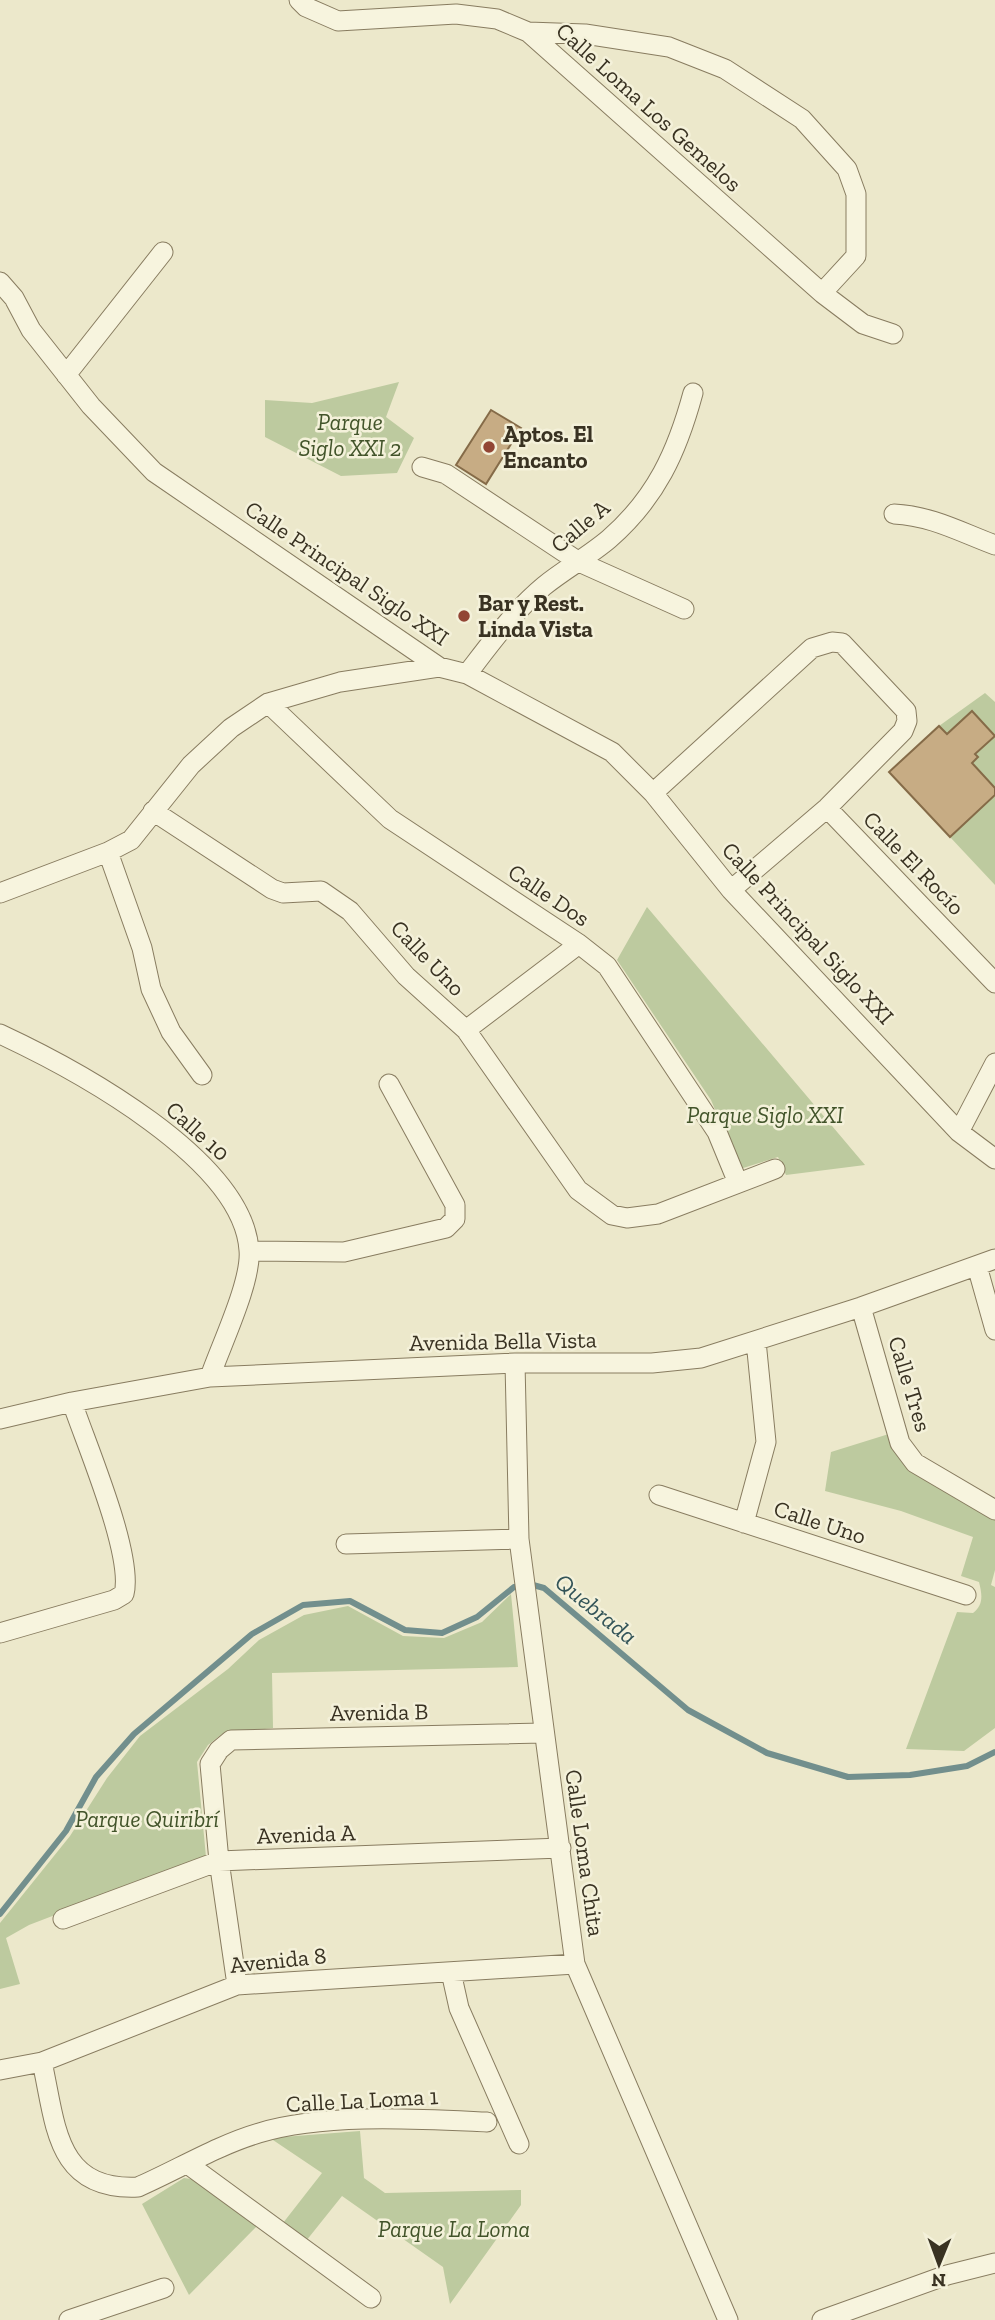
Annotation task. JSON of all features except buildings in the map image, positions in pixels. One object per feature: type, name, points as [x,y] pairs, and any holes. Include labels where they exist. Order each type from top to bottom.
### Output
[{"type":"street","name":"Calle Loma Los Gemelos","points":[[299,0],[338,22],[393,8],[497,19],[528,32],[822,293],[863,324],[893,334]]},
{"type":"street","points":[[528,32],[585,34],[669,47],[725,69],[802,119],[847,169],[856,194],[856,256],[822,293]]},
{"type":"street","points":[[66,375],[163,252]]},
{"type":"street","name":"Calle Principal Siglo XXI","points":[[0,282],[91,406],[154,472],[439,667],[467,674],[612,752],[653,793],[731,890],[959,1132],[995,1159]]},
{"type":"street","name":"Calle A","points":[[467,674],[511,618],[544,585],[610,538],[645,500],[669,464],[693,393]]},
{"type":"street","points":[[422,467],[446,474],[579,562],[684,608]]},
{"type":"street","points":[[894,514],[938,521],[995,545]]},
{"type":"street","points":[[653,793],[813,648],[832,642],[842,643],[906,711],[904,731],[827,808],[731,890]]},
{"type":"street","points":[[0,893],[108,852],[131,840],[191,765],[231,728],[268,703],[340,682],[439,667]]},
{"type":"street","name":"Calle Dos","points":[[268,703],[390,819],[579,944],[607,966],[717,1132],[738,1183]]},
{"type":"street","name":"Calle El Rocío","points":[[827,808],[995,983]]},
{"type":"street","name":"Calle Uno","points":[[153,811],[272,889],[283,893],[321,891],[350,911],[406,976],[466,1030],[578,1190],[612,1215],[626,1218],[658,1214],[738,1183]]},
{"type":"street","points":[[108,852],[142,948],[151,989],[172,1032],[202,1074]]},
{"type":"street","points":[[466,1030],[579,944]]},
{"type":"street","name":"Calle 10","points":[[0,1034],[136,1110],[181,1144],[207,1168],[243,1220],[250,1251],[244,1282],[210,1377]]},
{"type":"street","points":[[959,1132],[995,1063]]},
{"type":"street","points":[[250,1251],[344,1252],[446,1228],[455,1219],[455,1205],[389,1084]]},
{"type":"street","points":[[738,1183],[775,1170]]},
{"type":"street","points":[[986,1262],[995,1330]]},
{"type":"street","name":"Avenida Bella Vista","points":[[0,1419],[72,1402],[210,1377],[516,1363],[652,1363],[701,1358],[861,1307],[986,1262]]},
{"type":"street","name":"Calle Tres","points":[[861,1307],[900,1443],[915,1463],[995,1510]]},
{"type":"street","points":[[744,1523],[766,1442],[756,1341]]},
{"type":"street","name":"Calle Loma Chita","points":[[516,1363],[519,1539],[575,1964],[728,2320]]},
{"type":"street","points":[[0,1633],[114,1600],[124,1594],[128,1580],[122,1550],[72,1402]]},
{"type":"street","name":"Calle Uno","points":[[659,1494],[966,1595]]},
{"type":"street","points":[[346,1544],[519,1539]]},
{"type":"street","name":"Avenida B","points":[[219,1861],[210,1764],[219,1750],[231,1740],[543,1733]]},
{"type":"street","name":"Avenida A","points":[[63,1919],[219,1861],[561,1848]]},
{"type":"street","points":[[219,1861],[237,1984]]},
{"type":"street","name":"Avenida 8","points":[[0,2070],[42,2062],[237,1984],[575,1964]]},
{"type":"street","points":[[451,1972],[459,2008],[519,2144]]},
{"type":"street","name":"Calle La Loma 1","points":[[42,2062],[67,2160],[86,2176],[117,2188],[138,2187],[259,2133],[309,2123],[425,2119],[487,2122]]},
{"type":"street","points":[[189,2165],[372,2298]]},
{"type":"street","points":[[822,2320],[947,2275],[995,2263]]},
{"type":"street","points":[[69,2320],[164,2288]]},
{"type":"green space","name":"Parque Siglo XXI 2","points":[[399,382],[386,417],[414,438],[397,473],[341,476],[265,437],[265,400],[312,403]]},
{"type":"green space","points":[[985,693],[995,702],[995,788],[972,763],[978,758],[975,754],[994,735],[972,711],[947,734],[939,726]]},
{"type":"green space","points":[[995,795],[995,885],[950,837]]},
{"type":"green space","name":"Parque Siglo XXI","points":[[647,907],[865,1165],[786,1175],[778,1157],[740,1169],[711,1100],[617,960]]},
{"type":"green space","points":[[892,1433],[995,1518],[995,1570],[991,1585],[995,1587],[995,1728],[964,1751],[906,1749],[957,1612],[973,1613],[981,1603],[979,1582],[961,1576],[973,1537],[901,1511],[825,1491],[831,1452]]},
{"type":"green space","name":"Parque Quiribrí","points":[[511,1594],[518,1667],[272,1673],[273,1728],[222,1734],[208,1745],[197,1762],[206,1857],[29,1925],[6,1938],[20,1984],[0,1989],[0,1923],[70,1836],[107,1778],[140,1736],[228,1669],[259,1640],[304,1615],[348,1606],[403,1636],[444,1638],[482,1622]]},
{"type":"green space","name":"Parque La Loma","points":[[360,2131],[364,2178],[385,2193],[521,2190],[521,2205],[450,2304],[443,2267],[342,2196],[306,2241],[283,2223],[322,2173],[270,2138]]},
{"type":"green space","points":[[184,2178],[199,2180],[259,2224],[189,2295],[142,2204]]},
{"type":"waterway","name":"Quebrada","points":[[0,1914],[66,1831],[96,1777],[134,1734],[252,1634],[303,1605],[350,1601],[405,1630],[442,1633],[477,1617],[514,1587],[533,1585],[544,1588],[688,1710],[767,1753],[848,1777],[910,1775],[967,1766],[995,1752]]},
{"type":"place","name":"Aptos. El Encanto","points":[[489,447]]},
{"type":"place","name":"Bar y Rest. Linda Vista","points":[[464,616]]}]
